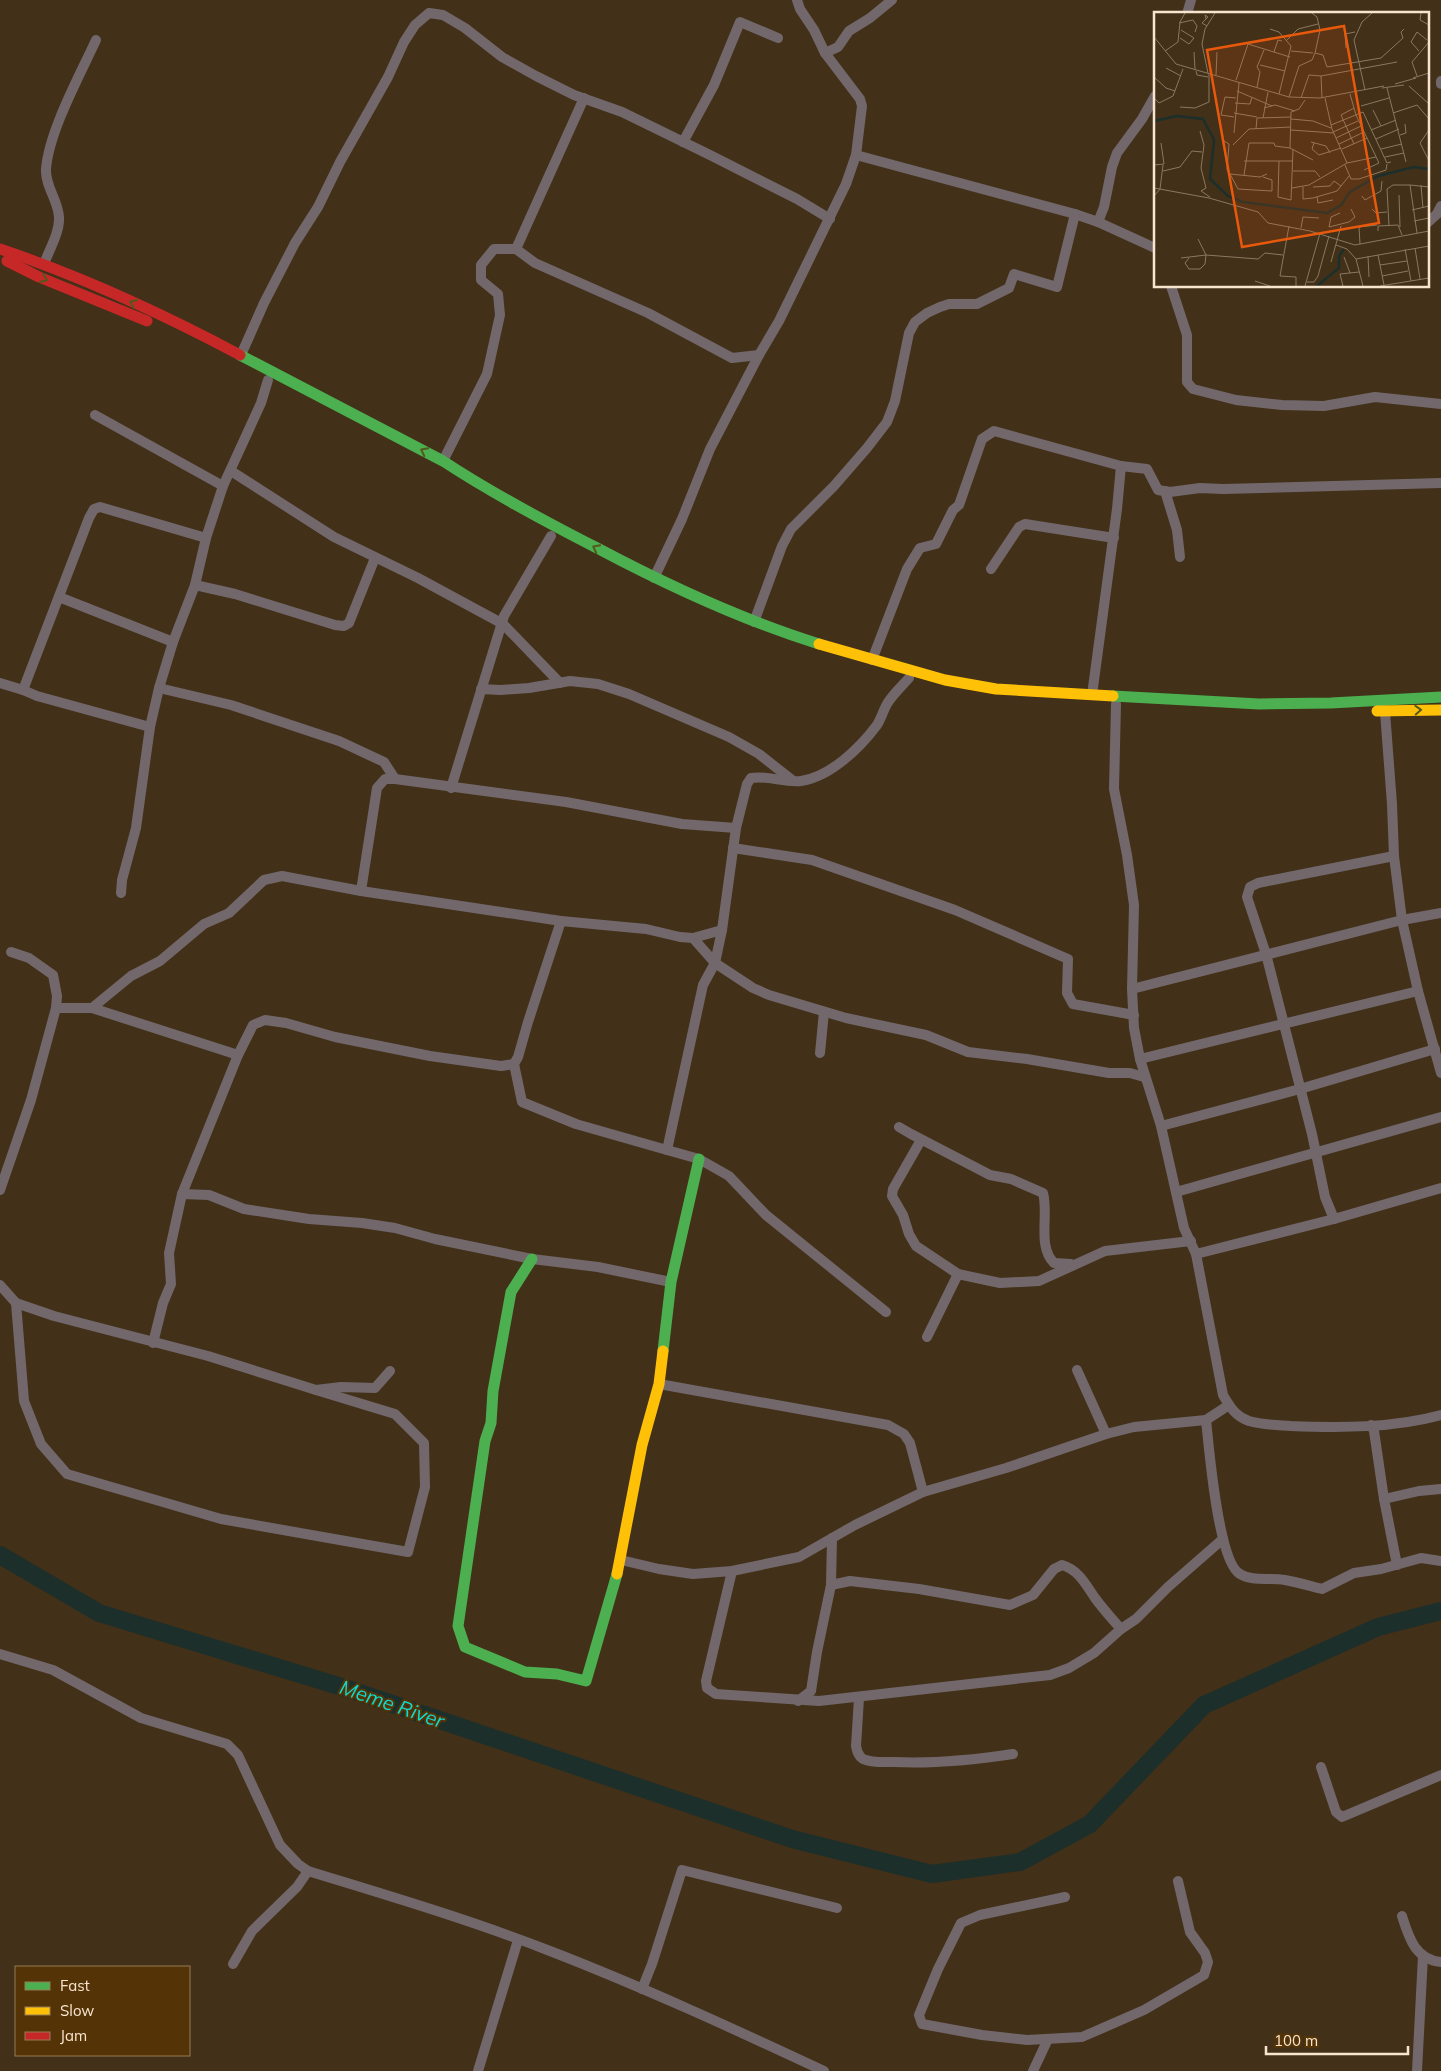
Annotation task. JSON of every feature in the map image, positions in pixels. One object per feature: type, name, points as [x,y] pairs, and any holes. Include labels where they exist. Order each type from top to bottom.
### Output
[{"type":"main road","points":[[0,249],[44,264],[178,322],[444,461],[469,478],[565,532],[654,578],[754,622],[872,660],[945,680],[996,689],[1259,704],[1380,701],[1441,697]]},
{"type":"main road","points":[[0,258],[39,277],[180,334],[435,469],[551,536],[647,584],[742,626],[800,646],[909,678],[943,686],[1000,694],[1116,704],[1165,702],[1261,709],[1333,709],[1384,712],[1441,710]]},
{"type":"main road","points":[[532,1259],[511,1292],[493,1391],[491,1423],[485,1441],[458,1626],[465,1647],[525,1672],[557,1674],[586,1682],[621,1560],[642,1445],[659,1384],[671,1282],[699,1159]]},
{"type":"street","points":[[654,578],[682,518],[710,449],[779,321],[830,219],[846,184],[856,155],[862,106],[860,100],[825,53],[814,30],[800,9],[797,0]]},
{"type":"street","points":[[825,53],[838,47],[848,31],[870,18],[892,0]]},
{"type":"street","points":[[242,356],[264,303],[295,243],[318,207],[340,162],[388,77],[404,42],[415,25],[429,12],[443,15],[465,28],[502,57],[536,76],[584,98],[622,112],[779,190],[830,219]]},
{"type":"street","points":[[683,142],[714,85],[740,22],[778,38]]},
{"type":"street","points":[[44,264],[57,229],[59,218],[49,190],[46,171],[48,157],[57,127],[96,40]]},
{"type":"street","points":[[516,249],[584,98]]},
{"type":"street","points":[[1098,222],[1104,207],[1112,167],[1117,153],[1142,119],[1154,98]]},
{"type":"street","points":[[856,155],[1076,214],[1154,248]]},
{"type":"street","points":[[1428,222],[1437,214],[1441,206]]},
{"type":"street","points":[[754,622],[782,546],[791,528],[839,480],[887,422],[895,401],[909,333],[915,322],[927,313],[949,304],[977,304],[986,301],[1009,288],[1014,274],[1057,287],[1076,214]]},
{"type":"street","points":[[444,461],[487,374],[500,316],[498,294],[481,280],[481,265],[494,249],[516,249],[535,263],[648,314],[732,358],[759,355]]},
{"type":"street","points":[[1172,288],[1187,335],[1187,382],[1193,389],[1236,400],[1282,405],[1324,406],[1375,397],[1441,404]]},
{"type":"street","points":[[121,893],[122,880],[136,828],[150,727],[159,688],[173,642],[195,584],[206,538],[223,486],[260,403],[268,380]]},
{"type":"street","points":[[95,415],[223,486]]},
{"type":"street","points":[[872,660],[907,569],[920,548],[936,544],[954,510],[959,505],[982,439],[994,431],[1121,466],[1147,469],[1158,490],[1166,491],[1200,488],[1223,490],[1441,483]]},
{"type":"street","points":[[1092,695],[1114,538],[1121,466]]},
{"type":"street","points":[[231,471],[334,537],[503,624],[560,683]]},
{"type":"street","points":[[1166,491],[1177,530],[1180,557]]},
{"type":"street","points":[[23,690],[94,509],[100,507],[206,538]]},
{"type":"street","points":[[991,568],[1019,527],[1025,524],[1114,538]]},
{"type":"street","points":[[451,788],[481,689],[509,607],[551,536]]},
{"type":"street","points":[[195,584],[235,594],[335,626],[344,626],[350,623],[375,558]]},
{"type":"street","points":[[59,597],[173,642]]},
{"type":"street","points":[[667,1150],[703,985],[715,963],[722,930],[736,828],[747,784],[751,778],[760,776],[794,781],[814,778],[834,767],[878,724],[887,703],[909,678]]},
{"type":"street","points":[[481,689],[501,690],[570,681],[598,684],[629,694],[729,737],[759,754],[794,781]]},
{"type":"street","points":[[0,683],[37,696],[150,727]]},
{"type":"street","points":[[159,688],[231,705],[339,741],[384,762],[395,779]]},
{"type":"street","points":[[1380,701],[1384,712],[1392,804],[1394,856],[1402,920],[1418,991],[1441,1073]]},
{"type":"street","points":[[1116,704],[1114,789],[1128,855],[1134,905],[1132,989],[1140,1059],[1144,1077],[1161,1126],[1184,1228],[1196,1254],[1223,1394],[1232,1411],[1250,1421],[1267,1424],[1319,1427],[1371,1425],[1441,1416]]},
{"type":"street","points":[[361,891],[377,788],[385,779],[566,802],[682,824],[736,828]]},
{"type":"street","points":[[733,848],[812,860],[955,910],[1068,959],[1067,994],[1073,1004],[1134,1015]]},
{"type":"street","points":[[1334,1219],[1325,1197],[1316,1152],[1266,954],[1248,897],[1250,887],[1258,883],[1394,856]]},
{"type":"street","points":[[92,1008],[131,976],[160,961],[204,924],[229,912],[264,880],[282,876],[361,891],[561,921],[646,929],[693,938],[722,930]]},
{"type":"street","points":[[1132,989],[1402,920],[1441,913]]},
{"type":"street","points":[[561,921],[518,1057],[514,1064],[522,1102],[576,1124],[699,1159],[729,1176],[766,1215],[886,1312]]},
{"type":"street","points":[[693,938],[715,963],[753,988],[824,1012],[926,1035],[968,1052],[1026,1059],[1108,1073],[1130,1073],[1144,1077]]},
{"type":"street","points":[[0,1190],[31,1100],[56,1008],[57,996],[53,975],[29,958],[11,952]]},
{"type":"street","points":[[1140,1059],[1418,991]]},
{"type":"street","points":[[56,1008],[92,1008],[238,1055]]},
{"type":"street","points":[[820,1052],[824,1012]]},
{"type":"street","points":[[153,1342],[163,1303],[171,1284],[169,1253],[182,1194],[238,1055],[253,1025],[265,1020],[286,1023],[335,1037],[430,1056],[502,1066],[514,1064]]},
{"type":"street","points":[[1161,1126],[1300,1089],[1435,1049]]},
{"type":"street","points":[[1176,1192],[1441,1116]]},
{"type":"street","points":[[899,1127],[990,1174],[1011,1179],[1043,1193],[1046,1202],[1046,1249],[1048,1257],[1054,1263],[1072,1264]]},
{"type":"street","points":[[921,1140],[892,1196],[903,1215],[909,1234],[916,1246],[958,1274],[1000,1283],[1039,1281],[1072,1264],[1105,1251],[1190,1241]]},
{"type":"street","points":[[1196,1254],[1334,1219],[1441,1188]]},
{"type":"street","points":[[182,1194],[209,1195],[244,1209],[309,1219],[362,1223],[395,1228],[435,1240],[532,1259],[598,1267],[671,1282]]},
{"type":"street","points":[[927,1337],[958,1274]]},
{"type":"street","points":[[0,1285],[16,1303],[54,1316],[208,1356],[395,1414],[424,1443],[425,1487],[408,1552],[221,1519],[67,1474],[41,1444],[24,1401],[16,1303]]},
{"type":"street","points":[[1077,1370],[1106,1434]]},
{"type":"street","points":[[316,1390],[341,1387],[375,1388],[390,1371]]},
{"type":"street","points":[[659,1384],[888,1425],[904,1434],[910,1443],[923,1492]]},
{"type":"street","points":[[621,1560],[659,1569],[693,1574],[732,1571],[799,1557],[832,1538],[923,1492],[1006,1468],[1106,1434],[1134,1427],[1206,1420],[1229,1405]]},
{"type":"street","points":[[1206,1420],[1216,1504],[1223,1539],[1234,1569],[1240,1574],[1250,1578],[1284,1580],[1322,1589],[1354,1573],[1397,1565],[1421,1558],[1441,1561]]},
{"type":"street","points":[[1371,1425],[1374,1431],[1384,1499],[1397,1565]]},
{"type":"street","points":[[1384,1499],[1441,1489]]},
{"type":"street","points":[[798,1701],[811,1691],[831,1585],[832,1538]]},
{"type":"street","points":[[732,1571],[706,1681],[707,1688],[716,1694],[819,1702],[1050,1675],[1069,1668],[1094,1654],[1121,1629],[1136,1619],[1168,1587],[1223,1539]]},
{"type":"street","points":[[831,1585],[850,1581],[919,1589],[1010,1605],[1032,1595],[1054,1570],[1062,1565],[1070,1568],[1084,1581],[1095,1598],[1121,1629]]},
{"type":"street","points":[[0,1654],[53,1670],[141,1718],[227,1744],[238,1755],[280,1846],[308,1871],[518,1940],[724,2024],[824,2071]]},
{"type":"street","points":[[811,1691],[819,1702]]},
{"type":"street","points":[[859,1698],[856,1746],[857,1752],[862,1758],[876,1762],[924,1763],[969,1761],[1013,1754]]},
{"type":"street","points":[[1321,1766],[1336,1812],[1342,1817],[1441,1775]]},
{"type":"street","points":[[642,1989],[652,1964],[682,1870],[837,1908]]},
{"type":"street","points":[[233,1964],[252,1931],[297,1887],[308,1871]]},
{"type":"street","points":[[1065,1897],[980,1915],[961,1923],[938,1969],[919,2015],[922,2024],[1027,2040],[1082,2037],[1122,2021],[1204,1975],[1208,1962],[1205,1953],[1190,1932],[1178,1881]]},
{"type":"street","points":[[1402,1916],[1410,1941],[1416,1950],[1433,1961],[1441,1962]]},
{"type":"street","points":[[478,2071],[518,1940]]},
{"type":"street","points":[[1417,2071],[1423,1956]]},
{"type":"street","points":[[1033,2071],[1048,2039]]},
{"type":"waterway","name":"Meme River","points":[[0,1555],[99,1613],[342,1687],[792,1839],[932,1874],[1020,1862],[1090,1824],[1204,1705],[1378,1627],[1441,1611]]},
{"type":"traffic: fast","points":[[240,355],[443,461],[520,507],[652,576],[734,613],[819,644]]},
{"type":"traffic: fast","points":[[1113,696],[1259,704],[1331,703],[1441,697]]},
{"type":"traffic: fast","points":[[663,1351],[671,1282],[699,1159]]},
{"type":"traffic: fast","points":[[532,1259],[511,1292],[493,1391],[491,1423],[485,1441],[458,1626],[465,1647],[525,1672],[557,1674],[586,1681],[617,1574]]},
{"type":"traffic: slow","points":[[819,644],[945,680],[996,689],[1113,696]]},
{"type":"traffic: slow","points":[[1377,711],[1441,710]]},
{"type":"traffic: slow","points":[[617,1574],[642,1445],[659,1384],[663,1351]]},
{"type":"traffic: jam","points":[[0,249],[122,297],[240,355]]},
{"type":"traffic: jam","points":[[7,261],[39,277],[147,321]]}]
